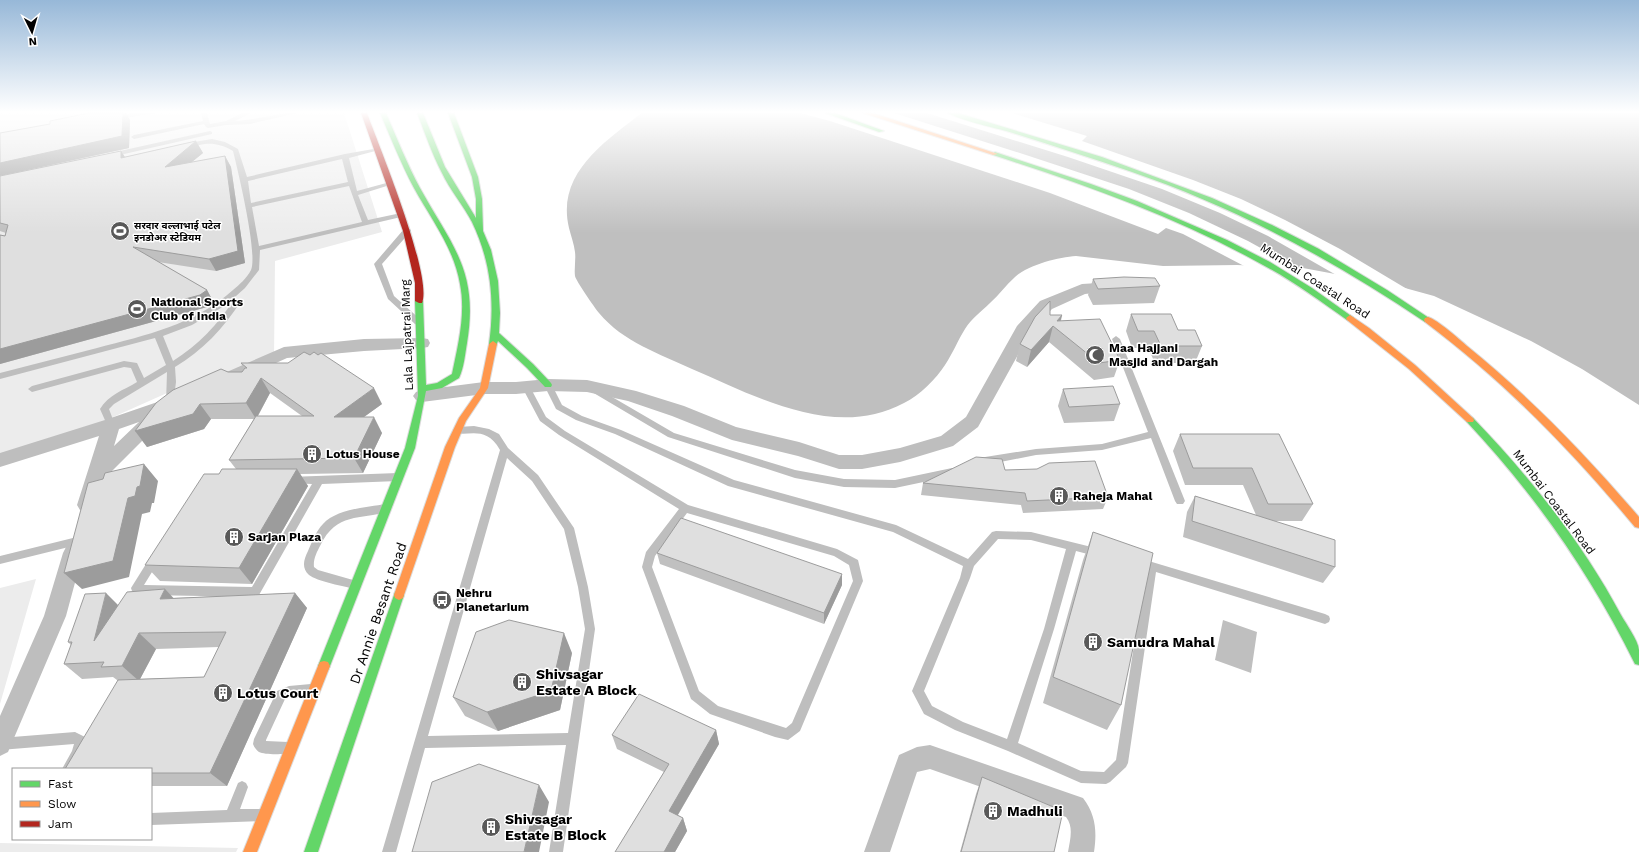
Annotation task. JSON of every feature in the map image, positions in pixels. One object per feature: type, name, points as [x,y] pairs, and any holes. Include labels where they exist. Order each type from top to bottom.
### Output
[{"type":"main road","name":"Lala Lajpatrai Marg","points":[[378,153],[407,231],[419,283],[422,393]]},
{"type":"main road","points":[[250,852],[410,448],[422,393],[439,386],[456,376],[464,332],[466,309],[461,276],[455,254],[447,235],[417,189],[400,153]]},
{"type":"main road","points":[[436,153],[442,168],[480,230],[490,257],[496,284],[495,334],[484,388]]},
{"type":"main road","points":[[466,153],[476,181],[479,199],[480,230]]},
{"type":"main road","name":"Mumbai Coastal Road","points":[[991,153],[1089,184],[1178,219],[1227,241],[1349,315],[1420,372],[1466,415],[1506,458],[1548,511],[1586,564],[1622,625],[1639,660]]},
{"type":"main road","name":"Mumbai Coastal Road","points":[[1083,153],[1146,174],[1212,200],[1262,222],[1338,263],[1391,295],[1458,342],[1514,390],[1579,455],[1639,524]]},
{"type":"main road","points":[[1065,187],[1178,219]]},
{"type":"main road","points":[[495,334],[530,366],[548,385]]},
{"type":"main road","name":"Dr Annie Besant Road","points":[[311,852],[450,447],[462,420],[484,388]]},
{"type":"street","points":[[422,393],[548,385],[587,386],[630,395],[678,411],[732,433],[799,449],[839,462],[862,462],[900,455],[947,441],[972,422],[1023,330],[1046,305],[1082,289],[1133,287]]},
{"type":"street","points":[[0,460],[111,425],[170,403],[284,353],[364,345],[421,333]]},
{"type":"street","points":[[95,478],[142,428],[170,403]]},
{"type":"street","points":[[0,744],[55,616],[111,425]]},
{"type":"street","points":[[877,852],[908,764],[917,759],[930,757],[1074,807],[1081,815],[1083,824],[1081,852]]},
{"type":"lane","points":[[101,157],[124,153]]},
{"type":"lane","points":[[114,162],[157,153]]},
{"type":"lane","points":[[0,376],[158,335],[189,323],[224,303],[242,286],[255,270],[256,249],[244,180],[237,153]]},
{"type":"lane","points":[[244,180],[360,153]]},
{"type":"lane","points":[[345,156],[354,194],[366,223]]},
{"type":"lane","points":[[248,206],[351,182]]},
{"type":"lane","points":[[354,194],[390,184]]},
{"type":"lane","points":[[256,249],[401,215]]},
{"type":"lane","points":[[407,231],[378,264],[391,297],[421,333]]},
{"type":"lane","points":[[111,425],[104,409],[111,400],[142,384],[191,354],[213,335],[227,318],[237,301]]},
{"type":"lane","points":[[158,335],[171,367],[170,403]]},
{"type":"lane","points":[[1116,339],[1180,501]]},
{"type":"lane","points":[[32,388],[124,364],[134,364],[142,384]]},
{"type":"lane","points":[[548,385],[560,407],[579,418],[618,432],[730,483],[896,529],[969,564]]},
{"type":"lane","points":[[587,386],[671,434],[795,474],[844,483],[894,484],[959,469]]},
{"type":"lane","points":[[526,387],[543,419],[562,433],[685,508],[838,553],[854,562],[858,581],[796,727],[788,734],[714,710],[695,695],[647,567],[650,555],[685,508]]},
{"type":"lane","points":[[458,430],[484,430],[500,439],[505,450],[535,478],[570,528],[583,587],[590,629],[556,852]]},
{"type":"lane","points":[[973,464],[1036,452],[1102,447],[1154,434]]},
{"type":"lane","points":[[389,852],[505,450]]},
{"type":"lane","points":[[281,480],[398,478]]},
{"type":"lane","points":[[162,548],[136,588],[147,590],[255,592],[319,480]]},
{"type":"lane","points":[[356,585],[314,574],[310,570],[308,561],[328,524],[341,518],[386,508]]},
{"type":"lane","points":[[0,560],[17,556],[80,530]]},
{"type":"lane","points":[[1152,566],[1122,764],[1106,778],[1081,777],[1011,746],[959,726],[928,710],[918,691],[966,578],[969,564],[996,536],[1031,536],[1152,566],[1325,619]]},
{"type":"lane","points":[[1011,746],[1049,629],[1072,546]]},
{"type":"lane","points":[[291,748],[262,748],[259,744],[260,739],[281,696],[290,691],[315,689]]},
{"type":"lane","points":[[0,744],[75,738],[81,741],[77,754],[69,768]]},
{"type":"lane","points":[[421,742],[574,739]]},
{"type":"lane","points":[[231,816],[242,787]]},
{"type":"lane","points":[[152,819],[265,815]]},
{"type":"shaded area","name":"National Sports Club of India","points":[[0,153],[357,153],[382,232],[275,261],[274,358],[176,389],[55,443],[0,460]]},
{"type":"shaded area","points":[[594,153],[1639,153],[1639,405],[1582,369],[1531,341],[1434,296],[1394,285],[1303,268],[1237,265],[1163,266],[1076,256],[1044,262],[1015,277],[968,325],[937,376],[922,391],[910,400],[878,413],[851,417],[824,416],[796,410],[769,402],[642,346],[619,332],[599,313],[575,276],[575,252],[569,228],[567,209],[570,191],[576,176],[586,161]]},
{"type":"shaded area","points":[[36,579],[0,704],[0,588]]},
{"type":"shaded area","points":[[1223,620],[1257,632],[1251,673],[1215,660]]},
{"type":"shaded area","points":[[0,843],[238,848],[236,852],[0,852]]},
{"type":"pier","points":[[927,153],[1019,153],[1129,189],[1189,213],[1248,241],[1301,270],[1246,267],[1183,234],[1166,228],[1158,234],[1050,193]]},
{"type":"pier","points":[[1054,153],[1115,153],[1193,180],[1241,199],[1285,220],[1340,249],[1412,292],[1338,276],[1268,236],[1220,213],[1162,189]]},
{"type":"building","points":[[0,153],[46,153],[0,163]]},
{"type":"building","name":"सरदार वल्लाभाई पटेल इनडोअर स्टेडियम","points":[[112,153],[121,153],[121,158],[144,153],[182,153],[165,167],[225,156],[238,251],[209,259],[133,247],[207,290],[200,295],[0,349],[0,235],[5,236],[8,225],[0,223],[0,176]]},
{"type":"building","points":[[1124,277],[1155,278],[1160,286],[1098,289],[1093,279]]},
{"type":"building","points":[[1050,301],[1050,315],[1062,315],[1057,321],[1100,319],[1120,360],[1099,363],[1053,326],[1031,350],[1020,344],[1035,317]]},
{"type":"building","points":[[1131,314],[1171,314],[1178,330],[1195,330],[1202,346],[1161,346],[1154,331],[1138,331]]},
{"type":"building","points":[[304,352],[310,355],[314,352],[318,355],[321,353],[374,388],[334,417],[374,417],[354,458],[229,460],[256,416],[314,416],[261,378],[246,403],[200,404],[193,414],[135,431],[156,403],[173,390],[221,369],[228,372],[242,372],[245,368],[247,368],[241,363],[288,363]]},
{"type":"building","points":[[1113,386],[1120,404],[1069,407],[1063,389]]},
{"type":"building","points":[[1180,434],[1279,434],[1313,504],[1268,504],[1252,468],[1193,468]]},
{"type":"building","points":[[976,457],[1002,459],[1005,470],[1037,469],[1049,463],[1095,461],[1108,497],[1027,501],[1025,493],[923,483]]},
{"type":"building","points":[[144,464],[140,486],[137,487],[135,496],[128,498],[113,561],[64,573],[88,483],[103,479],[105,473]]},
{"type":"building","points":[[222,469],[297,469],[239,568],[145,565],[204,474],[219,474]]},
{"type":"building","points":[[1195,496],[1335,540],[1335,567],[1192,521]]},
{"type":"building","points":[[681,518],[842,574],[824,613],[657,553]]},
{"type":"building","name":"Samudra Mahal","points":[[1093,532],[1153,553],[1121,705],[1053,677]]},
{"type":"building","name":"Lotus Court","points":[[165,589],[160,599],[295,593],[210,773],[152,773],[152,768],[66,768],[118,680],[204,677],[226,632],[139,633],[122,666],[101,667],[104,662],[64,664],[72,642],[68,642],[85,594],[106,593],[94,641],[127,592]]},
{"type":"building","name":"Shivsagar Estate A Block","points":[[509,620],[564,633],[551,691],[487,712],[453,697],[476,632]]},
{"type":"building","points":[[639,694],[716,730],[669,811],[683,818],[664,852],[615,852],[669,764],[612,735]]},
{"type":"building","name":"Shivsagar Estate B Block","points":[[479,764],[539,785],[524,852],[412,852],[432,782]]},
{"type":"building","name":"Madhuli","points":[[982,777],[1063,811],[1054,852],[961,852]]},
{"type":"traffic: fast","points":[[400,153],[412,179],[455,254],[464,284],[466,301],[466,320],[456,376],[439,386],[422,389]]},
{"type":"traffic: fast","points":[[435,153],[482,236],[492,266],[496,297],[493,344]]},
{"type":"traffic: fast","points":[[466,153],[475,177],[479,199],[480,230]]},
{"type":"traffic: fast","points":[[1081,153],[1137,171],[1209,199],[1269,226],[1362,277],[1428,320]]},
{"type":"traffic: fast","points":[[995,154],[1135,202],[1224,241],[1309,289],[1350,318]]},
{"type":"traffic: fast","points":[[324,666],[410,448],[422,396],[419,301]]},
{"type":"traffic: fast","points":[[495,334],[530,366],[548,385]]},
{"type":"traffic: fast","points":[[1470,420],[1509,462],[1562,529],[1608,601],[1639,660]]},
{"type":"traffic: fast","points":[[311,852],[399,595]]},
{"type":"traffic: slow","points":[[991,153],[995,154]]},
{"type":"traffic: slow","points":[[1350,318],[1412,367],[1470,420]]},
{"type":"traffic: slow","points":[[1428,320],[1486,365],[1540,415],[1591,468],[1639,524]]},
{"type":"traffic: slow","points":[[399,595],[450,447],[462,420],[484,388],[493,344]]},
{"type":"traffic: slow","points":[[250,852],[324,666]]},
{"type":"traffic: jam","points":[[378,153],[407,231],[419,283],[419,301]]},
{"type":"place","name":"सरदार वल्लाभाई पटेल इनडोअर स्टेडियम","points":[[120,231]]},
{"type":"place","name":"National Sports Club of India","points":[[137,309]]},
{"type":"place","name":"Maa Hajjani Masjid and Dargah","points":[[1095,355]]},
{"type":"place","name":"Lotus House","points":[[312,454]]},
{"type":"place","name":"Raheja Mahal","points":[[1059,496]]},
{"type":"place","name":"Sarjan Plaza","points":[[234,537]]},
{"type":"place","name":"Nehru Planetarium","points":[[442,600]]},
{"type":"place","name":"Samudra Mahal","points":[[1093,642]]},
{"type":"place","name":"Shivsagar Estate A Block","points":[[522,682]]},
{"type":"place","name":"Lotus Court","points":[[223,693]]},
{"type":"place","name":"Madhuli","points":[[993,811]]},
{"type":"place","name":"Shivsagar Estate B Block","points":[[491,827]]}]
